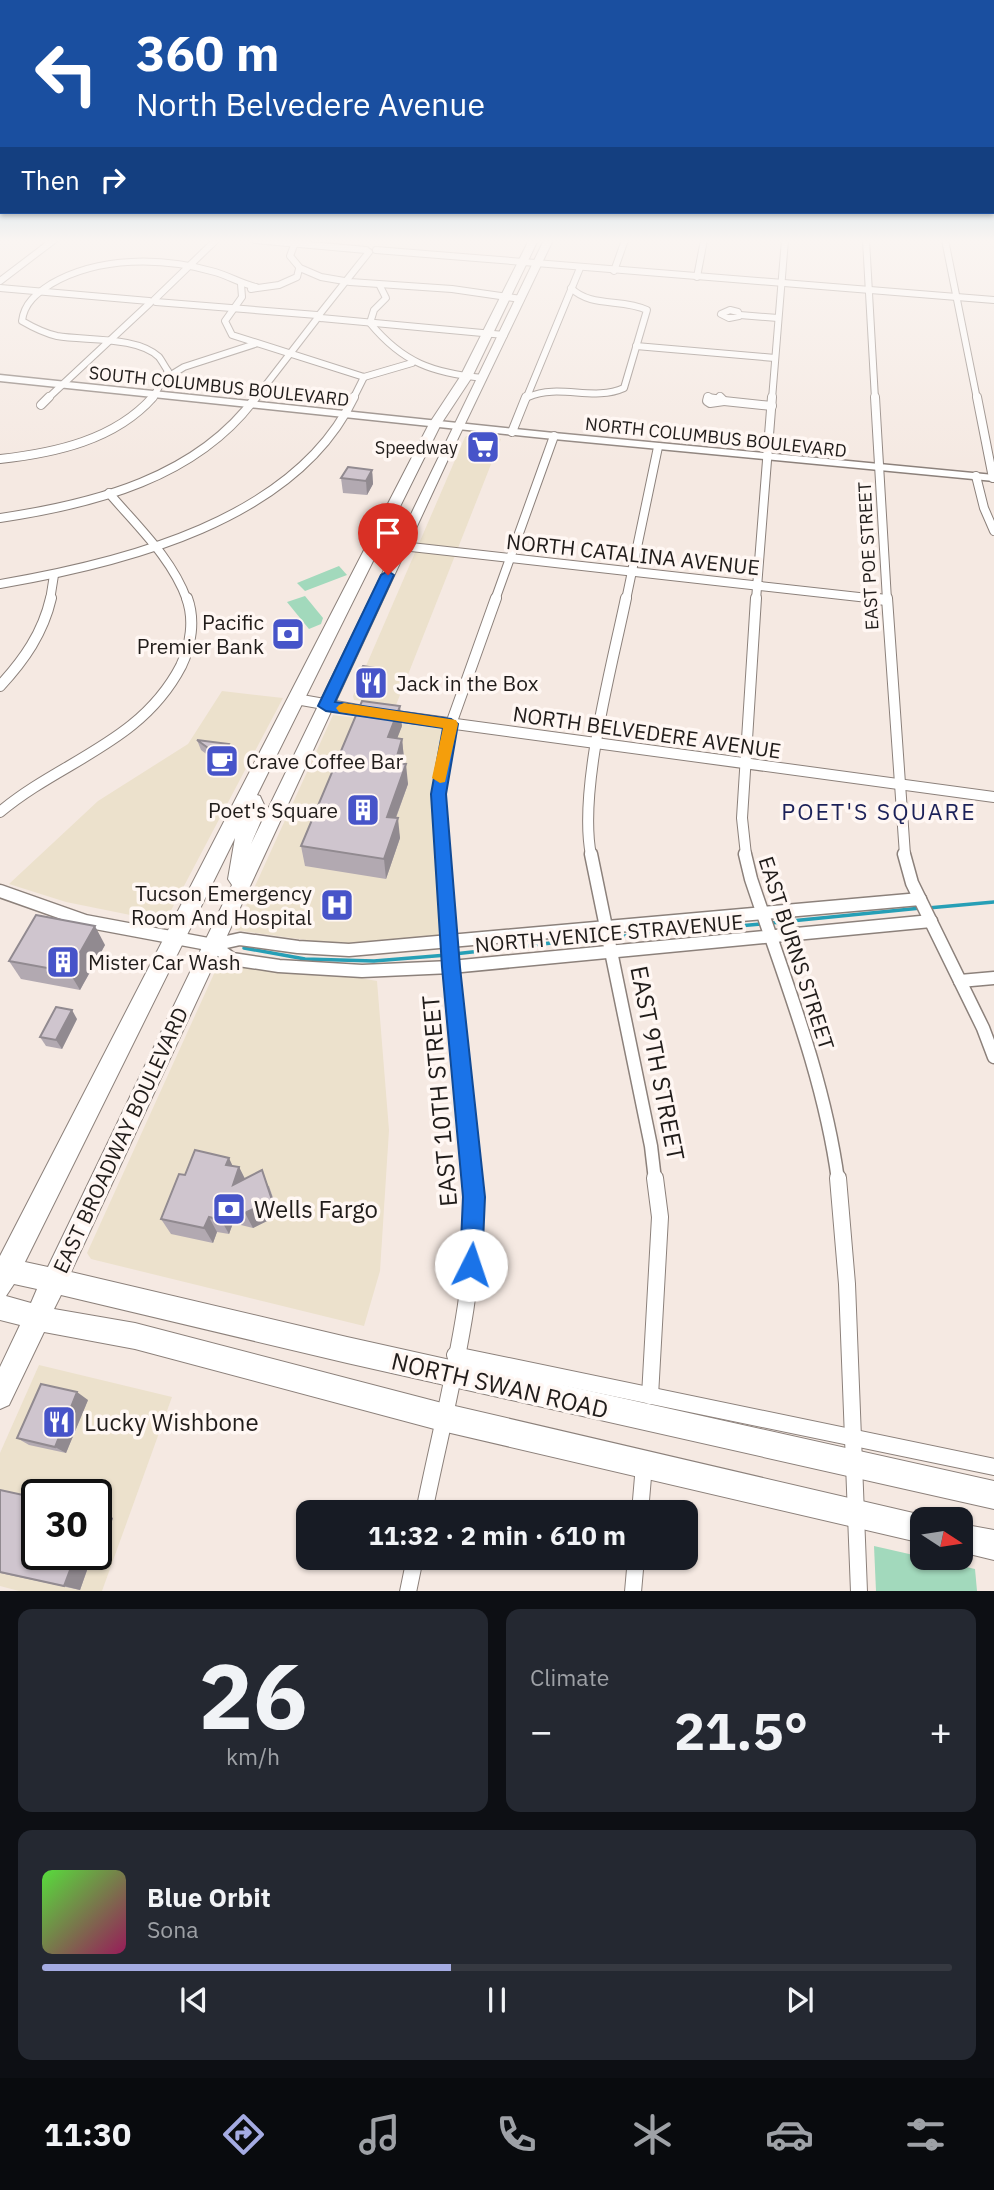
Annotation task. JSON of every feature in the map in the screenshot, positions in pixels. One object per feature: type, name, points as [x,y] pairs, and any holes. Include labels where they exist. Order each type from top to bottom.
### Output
[{"type":"main road","name":"EAST BROADWAY BOULEVARD","points":[[3,1275],[435,425],[466,377],[497,314]]},
{"type":"main road","name":"EAST BROADWAY BOULEVARD","points":[[0,1396],[401,546],[514,314]]},
{"type":"main road","points":[[233,900],[242,844],[257,809],[254,801],[246,798]]},
{"type":"main road","name":"NORTH SWAN ROAD","points":[[3,1275],[52,1281],[453,1364],[854,1464],[994,1495]]},
{"type":"main road","name":"NORTH SWAN ROAD","points":[[0,1307],[35,1317],[135,1336],[442,1417],[910,1527]]},
{"type":"main road","points":[[973,1541],[994,1545]]},
{"type":"street","points":[[23,314],[22,321],[30,328],[54,336],[136,346],[170,360],[193,363]]},
{"type":"street","points":[[41,405],[139,314]]},
{"type":"street","points":[[230,314],[225,321],[226,327],[239,338],[364,377],[412,363]]},
{"type":"street","points":[[288,314],[504,335]]},
{"type":"street","points":[[0,518],[65,506],[109,493],[144,480],[195,455],[234,424],[319,314]]},
{"type":"street","points":[[370,323],[373,314]]},
{"type":"street","points":[[512,432],[560,314]]},
{"type":"street","points":[[528,397],[539,391],[557,389],[597,393],[624,388],[646,314]]},
{"type":"street","name":"EAST BURNS STREET","points":[[778,314],[743,765],[744,848],[762,912],[813,1063],[832,1133],[841,1198],[859,1591]]},
{"type":"street","name":"EAST POE STREET","points":[[870,314],[886,600],[905,860],[920,899],[988,1038],[994,1057]]},
{"type":"street","points":[[960,314],[993,478]]},
{"type":"street","points":[[740,315],[778,318]]},
{"type":"street","points":[[370,323],[382,338],[412,363],[429,370],[484,378]]},
{"type":"street","points":[[236,348],[239,338]]},
{"type":"street","points":[[166,378],[177,369],[193,363],[219,358],[236,348],[258,344]]},
{"type":"street","points":[[636,346],[775,358]]},
{"type":"street","points":[[0,459],[37,454],[98,436],[141,411],[157,395],[166,378],[170,360]]},
{"type":"street","points":[[0,584],[54,575],[119,559],[154,547],[202,528],[270,490],[301,468],[321,449],[359,394],[364,377]]},
{"type":"street","points":[[536,377],[540,382],[557,389]]},
{"type":"street","name":"SOUTH COLUMBUS BOULEVARD","points":[[0,378],[435,425]]},
{"type":"street","points":[[724,401],[772,406]]},
{"type":"street","name":"NORTH COLUMBUS BOULEVARD","points":[[435,425],[993,478]]},
{"type":"street","name":"EAST 10TH STREET","points":[[426,1500],[469,1289],[474,1197],[451,967],[439,794],[451,724],[554,436]]},
{"type":"street","name":"EAST 9TH STREET","points":[[650,1396],[660,1217],[649,1134],[590,849],[587,809],[630,571],[658,447]]},
{"type":"street","points":[[976,476],[984,508],[994,531]]},
{"type":"street","points":[[0,812],[32,788],[100,750],[128,730],[173,682],[186,653],[191,628],[183,585],[109,493]]},
{"type":"street","name":"NORTH CATALINA AVENUE","points":[[375,543],[886,600]]},
{"type":"street","points":[[0,686],[16,669],[41,633],[50,608],[54,575]]},
{"type":"street","name":"NORTH BELVEDERE AVENUE","points":[[296,699],[326,706],[743,765],[994,797]]},
{"type":"street","name":"NORTH VENICE STRAVENUE","points":[[0,891],[85,921],[176,938],[213,944],[240,939],[349,950],[920,899]]},
{"type":"street","name":"NORTH VENICE STRAVENUE","points":[[213,944],[232,959],[279,966],[362,971],[451,967],[931,921]]},
{"type":"street","points":[[960,981],[994,978]]},
{"type":"street","name":"NORTH SWAN ROAD","points":[[453,1364],[650,1396],[994,1467]]},
{"type":"street","points":[[641,1500],[643,1465]]},
{"type":"street","points":[[408,1591],[412,1570]]},
{"type":"street","points":[[633,1591],[635,1570]]},
{"type":"shaded area","points":[[469,435],[501,439],[396,705],[354,700],[353,696],[465,437]]},
{"type":"shaded area","points":[[222,691],[283,698],[165,922],[66,902],[9,884],[98,801],[188,744]]},
{"type":"shaded area","points":[[333,715],[446,729],[434,778],[444,936],[431,941],[334,944],[235,930]]},
{"type":"shaded area","points":[[223,954],[377,981],[389,1130],[380,1271],[364,1326],[91,1259],[87,1253]]},
{"type":"shaded area","points":[[39,1365],[172,1397],[112,1563],[112,1479],[21,1479],[21,1570],[110,1570],[102,1591],[19,1591],[0,1586],[0,1453]]},
{"type":"green space","points":[[339,566],[347,575],[305,591],[297,583]]},
{"type":"green space","points":[[305,596],[323,618],[321,624],[309,629],[287,602]]},
{"type":"green space","points":[[874,1546],[910,1554],[910,1570],[975,1569],[977,1591],[876,1591]]},
{"type":"building","points":[[476,435],[485,436],[479,449],[471,448]]},
{"type":"building","points":[[348,467],[372,470],[366,481],[341,478]]},
{"type":"building","points":[[363,666],[382,669],[378,680],[358,677]]},
{"type":"building","name":"Poet's Square","points":[[362,701],[400,706],[388,737],[402,739],[395,763],[406,764],[387,817],[398,818],[384,859],[301,846]]},
{"type":"building","points":[[197,740],[229,744],[222,758]]},
{"type":"building","points":[[36,915],[95,926],[69,972],[9,961]]},
{"type":"building","points":[[56,1007],[72,1010],[56,1040],[40,1037]]},
{"type":"building","name":"Wells Fargo","points":[[195,1150],[229,1158],[226,1165],[239,1167],[233,1185],[262,1170],[272,1200],[245,1213],[225,1208],[221,1220],[209,1217],[204,1228],[161,1219],[179,1174],[185,1175]]},
{"type":"building","points":[[41,1384],[77,1392],[55,1447],[17,1438]]},
{"type":"building","points":[[0,1490],[21,1495],[21,1570],[70,1570],[64,1586],[0,1572]]},
{"type":"waterway","points":[[928,908],[994,902]]},
{"type":"waterway","points":[[771,923],[921,908]]},
{"type":"waterway","points":[[614,937],[761,924]]},
{"type":"waterway","points":[[454,954],[604,937]]},
{"type":"waterway","points":[[244,948],[305,959],[374,961],[447,955]]},
{"type":"slow traffic","points":[[344,708],[451,724],[440,778]]},
{"type":"place","name":"Speedway","points":[[483,447]]},
{"type":"place","name":"Pacific Premier Bank","points":[[288,634]]},
{"type":"place","name":"Jack in the Box","points":[[371,683]]},
{"type":"place","name":"Crave Coffee Bar","points":[[222,761]]},
{"type":"place","name":"Poet's Square","points":[[363,810]]},
{"type":"place","name":"Tucson Emergency Room And Hospital","points":[[337,905]]},
{"type":"place","name":"Mister Car Wash","points":[[63,962]]},
{"type":"place","name":"Wells Fargo","points":[[229,1209]]},
{"type":"place","name":"Lucky Wishbone","points":[[59,1422]]},
{"type":"district","name":"POET'S SQUARE","points":[[879,811]]},
{"type":"route","points":[[388,575],[326,706],[451,724],[439,794],[451,967],[474,1197],[471,1265]]}]
